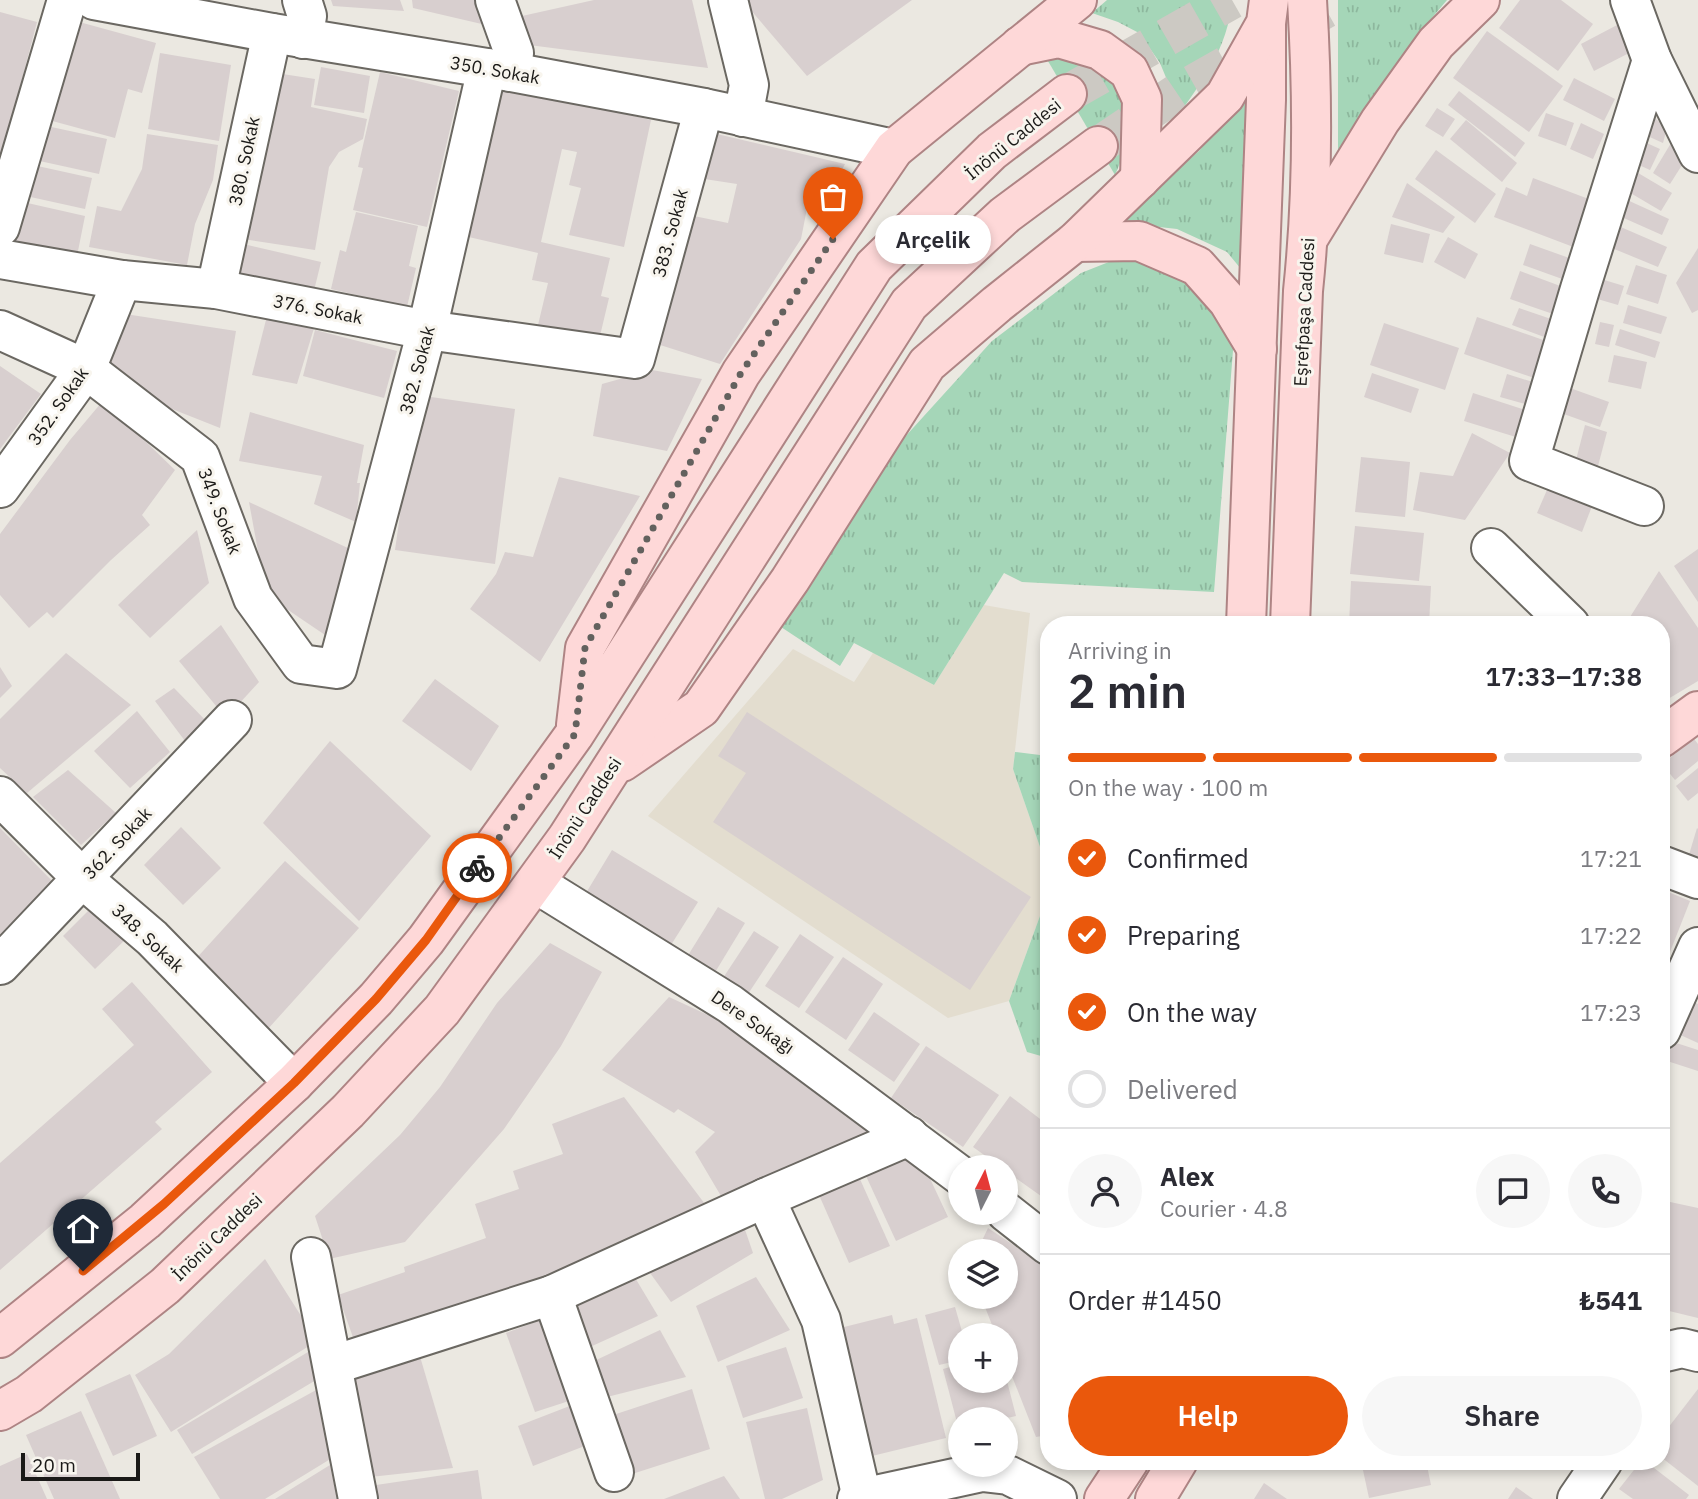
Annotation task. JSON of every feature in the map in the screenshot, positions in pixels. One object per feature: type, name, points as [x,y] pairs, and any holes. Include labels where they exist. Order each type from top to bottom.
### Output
[{"type":"main road","points":[[575,734],[585,648],[741,373],[894,149],[1077,0]]},
{"type":"main road","points":[[1266,100],[1305,0]]},
{"type":"main road","name":"Eşrefpaşa Caddesi","points":[[1290,616],[1303,291],[1309,237],[1311,78],[1305,0]]},
{"type":"main road","points":[[1309,237],[1380,121],[1436,43],[1480,0]]},
{"type":"main road","points":[[1246,616],[1266,100],[1266,8]]},
{"type":"main road","points":[[609,771],[701,708],[790,580],[927,364],[1074,242],[1225,96],[1266,8]]},
{"type":"main road","points":[[1020,46],[1059,38],[1100,50],[1129,71],[1142,99],[1140,179]]},
{"type":"main road","name":"İnönü Caddesi","points":[[0,1338],[145,1221],[294,1083],[376,999],[426,940],[575,734],[874,266],[992,151],[1067,94]]},
{"type":"main road","name":"İnönü Caddesi","points":[[0,1411],[29,1394],[165,1286],[348,1111],[442,1010],[567,838],[909,304],[1005,215],[1098,146]]},
{"type":"main road","points":[[1074,242],[1139,241],[1197,267],[1228,302],[1256,349]]},
{"type":"main road","points":[[1104,1499],[1123,1470]]},
{"type":"main road","points":[[1155,1499],[1173,1470]]},
{"type":"street","points":[[0,226],[67,0]]},
{"type":"street","name":"350. Sokak","points":[[94,0],[145,5],[287,36],[499,70],[704,108],[894,149]]},
{"type":"street","name":"380. Sokak","points":[[216,289],[287,36],[307,16],[302,0]]},
{"type":"street","name":"382. Sokak","points":[[337,669],[499,70],[514,53],[495,0]]},
{"type":"street","points":[[728,0],[749,85],[743,117]]},
{"type":"street","points":[[1630,0],[1652,60],[1698,153]]},
{"type":"street","points":[[1644,506],[1530,461],[1580,289],[1652,60]]},
{"type":"street","name":"383. Sokak","points":[[635,359],[704,108]]},
{"type":"street","name":"376. Sokak","points":[[0,259],[122,280],[216,289],[428,330],[635,359]]},
{"type":"street","name":"352. Sokak","points":[[0,488],[86,369],[122,280]]},
{"type":"street","name":"349. Sokak","points":[[0,330],[86,369],[200,457],[253,598],[301,664],[337,669]]},
{"type":"street","points":[[1491,548],[1561,616]]},
{"type":"street","name":"362. Sokak","points":[[0,965],[232,720]]},
{"type":"street","name":"348. Sokak","points":[[0,796],[83,879],[152,938],[294,1083]]},
{"type":"street","points":[[1670,868],[1698,879]]},
{"type":"street","name":"Dere Sokağı","points":[[535,883],[730,1004],[948,1167]]},
{"type":"street","points":[[1670,1010],[1698,947]]},
{"type":"street","points":[[333,1365],[552,1295],[909,1136]]},
{"type":"street","points":[[765,1198],[821,1320],[860,1498],[982,1472],[1008,1475],[1057,1499]]},
{"type":"street","points":[[1018,1221],[1040,1239]]},
{"type":"street","points":[[311,1257],[358,1499]]},
{"type":"street","points":[[552,1295],[614,1472]]},
{"type":"street","points":[[1577,1499],[1597,1470]]},
{"type":"shaded area","points":[[984,605],[1030,613],[1013,769],[1040,847],[1040,916],[1009,1001],[948,1018],[648,816],[793,649],[854,682],[873,653],[934,685]]},
{"type":"green space","points":[[1107,0],[1232,0],[1225,34],[1212,64],[1175,120],[1167,80],[1160,63],[1139,33],[1092,13]]},
{"type":"green space","points":[[1338,0],[1447,0],[1415,38],[1338,159]]},
{"type":"green space","points":[[1045,56],[1089,58],[1123,79],[1130,139],[1115,175]]},
{"type":"green space","points":[[1252,73],[1250,280],[1227,252],[1177,229],[1115,222],[1199,151],[1233,109]]},
{"type":"green space","points":[[1129,254],[1186,267],[1235,325],[1214,592],[1022,582],[1004,573],[934,685],[854,643],[840,666],[781,627],[884,460],[992,341],[1081,273]]},
{"type":"green space","points":[[1015,752],[1040,755],[1040,847],[1013,769]]},
{"type":"green space","points":[[1040,916],[1040,1056],[1027,1052],[1009,1001]]},
{"type":"building","points":[[331,0],[400,0],[404,11],[333,6]]},
{"type":"building","points":[[412,0],[478,0],[486,25],[413,8]]},
{"type":"building","points":[[594,0],[692,0],[708,68],[529,45],[522,16]]},
{"type":"building","points":[[912,0],[807,76],[743,1]]},
{"type":"building","points":[[1520,0],[1561,0],[1593,24],[1558,71],[1499,28]]},
{"type":"building","points":[[0,12],[37,22],[1,160],[0,160]]},
{"type":"building","points":[[72,20],[156,43],[142,93],[128,89],[115,138],[45,119]]},
{"type":"building","points":[[1619,24],[1633,51],[1594,71],[1581,44]]},
{"type":"building","points":[[1487,31],[1563,86],[1529,132],[1453,78]]},
{"type":"building","points":[[160,53],[231,65],[219,141],[148,129]]},
{"type":"building","points":[[321,67],[370,76],[364,113],[314,105]]},
{"type":"building","points":[[380,72],[459,91],[427,227],[353,210],[363,168],[358,167]]},
{"type":"building","points":[[276,73],[315,79],[311,107],[367,119],[363,139],[339,152],[329,167],[315,250],[243,239]]},
{"type":"building","points":[[1574,78],[1615,99],[1604,121],[1563,100]]},
{"type":"building","points":[[495,84],[651,120],[624,247],[569,235],[581,188],[569,185],[577,152],[562,149],[541,242],[610,258],[601,296],[609,298],[599,340],[538,325],[548,283],[532,280],[538,253],[460,235]]},
{"type":"building","points":[[1459,91],[1525,143],[1515,157],[1448,105]]},
{"type":"building","points":[[1437,108],[1455,119],[1443,137],[1425,126]]},
{"type":"building","points":[[1546,113],[1574,123],[1566,146],[1538,136]]},
{"type":"building","points":[[1651,115],[1667,128],[1663,143],[1643,134]]},
{"type":"building","points":[[1466,120],[1517,163],[1502,182],[1450,139]]},
{"type":"building","points":[[1581,123],[1604,134],[1593,159],[1570,149]]},
{"type":"building","points":[[42,125],[107,139],[99,174],[35,160]]},
{"type":"building","points":[[704,131],[845,164],[829,195],[810,193],[801,239],[720,364],[657,344],[689,215],[728,223],[737,184],[698,178]]},
{"type":"building","points":[[147,134],[218,145],[213,180],[195,224],[187,265],[89,247],[97,206],[121,211],[142,169]]},
{"type":"building","points":[[1640,140],[1660,149],[1650,170],[1630,161]]},
{"type":"building","points":[[1671,143],[1689,154],[1670,184],[1653,173]]},
{"type":"building","points":[[1436,150],[1496,194],[1475,223],[1415,179]]},
{"type":"building","points":[[33,165],[92,178],[85,209],[26,196]]},
{"type":"building","points":[[1633,170],[1672,193],[1661,211],[1622,188]]},
{"type":"building","points":[[1533,178],[1594,201],[1576,248],[1494,217],[1506,187],[1527,196]]},
{"type":"building","points":[[1407,183],[1455,217],[1443,233],[1392,217]]},
{"type":"building","points":[[1625,199],[1669,219],[1662,235],[1617,215]]},
{"type":"building","points":[[23,202],[85,216],[77,256],[14,242]]},
{"type":"building","points":[[356,212],[418,226],[409,266],[416,268],[407,307],[331,289],[340,250],[346,252]]},
{"type":"building","points":[[1391,224],[1430,234],[1423,263],[1384,254]]},
{"type":"building","points":[[1616,225],[1667,247],[1658,267],[1607,246]]},
{"type":"building","points":[[1448,237],[1478,254],[1465,279],[1434,262]]},
{"type":"building","points":[[235,242],[321,262],[312,299],[226,279]]},
{"type":"building","points":[[1530,244],[1572,259],[1565,280],[1523,265]]},
{"type":"building","points":[[1698,248],[1698,310],[1692,313],[1676,283]]},
{"type":"building","points":[[1636,265],[1667,275],[1658,304],[1626,294]]},
{"type":"building","points":[[1520,271],[1563,287],[1553,314],[1510,299]]},
{"type":"building","points":[[1601,279],[1624,286],[1618,305],[1594,298]]},
{"type":"building","points":[[1628,305],[1667,317],[1661,334],[1623,323]]},
{"type":"building","points":[[269,308],[318,315],[297,384],[252,375]]},
{"type":"building","points":[[1519,308],[1554,320],[1547,338],[1512,325]]},
{"type":"building","points":[[125,314],[236,331],[220,428],[162,405],[106,375]]},
{"type":"building","points":[[1477,317],[1549,342],[1537,379],[1464,354]]},
{"type":"building","points":[[1600,322],[1614,325],[1609,347],[1595,344]]},
{"type":"building","points":[[1384,323],[1459,348],[1445,390],[1370,365]]},
{"type":"building","points":[[1620,329],[1660,342],[1655,358],[1615,345]]},
{"type":"building","points":[[315,330],[397,351],[384,398],[303,376]]},
{"type":"building","points":[[1614,355],[1647,362],[1641,389],[1608,382]]},
{"type":"building","points":[[0,366],[41,394],[0,449]]},
{"type":"building","points":[[652,370],[702,379],[667,451],[593,436],[602,384]]},
{"type":"building","points":[[1372,373],[1419,389],[1411,413],[1364,397]]},
{"type":"building","points":[[1507,374],[1536,383],[1529,405],[1500,397]]},
{"type":"building","points":[[1570,388],[1609,402],[1600,427],[1561,413]]},
{"type":"building","points":[[1473,393],[1528,411],[1519,438],[1464,421]]},
{"type":"building","points":[[417,395],[515,409],[495,564],[395,550]]},
{"type":"building","points":[[107,396],[145,441],[175,470],[142,515],[150,525],[53,618],[47,612],[29,628],[0,595],[0,534],[70,440]]},
{"type":"building","points":[[250,412],[364,445],[357,483],[360,483],[356,522],[314,504],[322,476],[239,461]]},
{"type":"building","points":[[1585,425],[1607,432],[1598,466],[1576,460]]},
{"type":"building","points":[[1472,433],[1510,453],[1465,520],[1413,510],[1420,472],[1453,476]]},
{"type":"building","points":[[1361,457],[1410,462],[1405,517],[1355,512]]},
{"type":"building","points":[[559,477],[640,496],[540,662],[470,609],[496,574],[505,552],[533,557]]},
{"type":"building","points":[[1550,483],[1594,501],[1582,532],[1537,513]]},
{"type":"building","points":[[249,502],[350,549],[328,637],[266,595]]},
{"type":"building","points":[[1355,526],[1424,533],[1419,581],[1350,574]]},
{"type":"building","points":[[197,530],[209,583],[150,638],[118,605]]},
{"type":"building","points":[[1698,549],[1698,602],[1674,566]]},
{"type":"building","points":[[1659,571],[1698,628],[1698,681],[1670,698],[1670,616],[1631,616]]},
{"type":"building","points":[[1351,581],[1431,586],[1429,616],[1349,616]]},
{"type":"building","points":[[221,625],[259,682],[226,718],[179,661]]},
{"type":"building","points":[[66,653],[131,705],[27,793],[0,768],[0,719]]},
{"type":"building","points":[[0,667],[12,686],[0,698]]},
{"type":"building","points":[[435,679],[499,726],[471,771],[402,721]]},
{"type":"building","points":[[174,688],[211,726],[191,749],[155,701]]},
{"type":"building","points":[[137,711],[170,752],[130,788],[94,751]]},
{"type":"building","points":[[747,712],[1031,897],[970,990],[713,822],[746,773],[718,756]]},
{"type":"building","points":[[1694,739],[1698,744],[1698,761],[1675,780],[1670,774],[1670,758]]},
{"type":"building","points":[[330,741],[431,836],[359,921],[263,823]]},
{"type":"building","points":[[1698,768],[1698,793],[1688,801],[1676,786]]},
{"type":"building","points":[[68,770],[116,813],[81,845],[33,797]]},
{"type":"building","points":[[181,827],[221,868],[183,905],[144,865]]},
{"type":"building","points":[[0,828],[59,888],[0,942]]},
{"type":"building","points":[[1698,829],[1698,872],[1685,868]]},
{"type":"building","points":[[612,850],[698,902],[671,945],[586,893]]},
{"type":"building","points":[[285,861],[359,928],[267,1030],[193,962]]},
{"type":"building","points":[[1670,893],[1690,901],[1670,952]]},
{"type":"building","points":[[95,904],[128,937],[95,969],[63,936]]},
{"type":"building","points":[[718,907],[745,923],[714,974],[687,957]]},
{"type":"building","points":[[754,931],[779,947],[748,994],[723,978]]},
{"type":"building","points":[[800,934],[834,957],[799,1008],[765,986]]},
{"type":"building","points":[[550,943],[602,972],[561,1046],[504,1129],[405,1242],[329,1259],[315,1216],[400,1135],[440,1087],[497,1003]]},
{"type":"building","points":[[843,957],[883,984],[846,1040],[805,1012]]},
{"type":"building","points":[[132,982],[212,1072],[155,1122],[162,1129],[0,1270],[0,1163],[134,1045],[102,1009]]},
{"type":"building","points":[[669,997],[749,1034],[875,1123],[862,1144],[721,1196],[695,1152],[715,1132],[678,1109],[674,1113],[602,1070]]},
{"type":"building","points":[[1690,1000],[1698,1004],[1698,1043],[1676,1033]]},
{"type":"building","points":[[874,1012],[920,1044],[894,1082],[848,1050]]},
{"type":"building","points":[[1670,1041],[1698,1050],[1698,1071],[1670,1062]]},
{"type":"building","points":[[926,1046],[999,1095],[963,1147],[891,1098]]},
{"type":"building","points":[[1010,1096],[1040,1119],[1040,1195],[1018,1180],[1018,1155],[984,1155],[973,1147]]},
{"type":"building","points":[[624,1097],[711,1212],[599,1251],[550,1277],[355,1343],[338,1295],[405,1272],[404,1267],[486,1238],[475,1204],[519,1189],[513,1171],[563,1154],[552,1124]]},
{"type":"building","points":[[918,1153],[948,1217],[896,1241],[866,1176]]},
{"type":"building","points":[[859,1177],[890,1246],[849,1263],[819,1195]]},
{"type":"building","points":[[1670,1202],[1698,1208],[1698,1318],[1670,1311]]},
{"type":"building","points":[[742,1221],[753,1253],[671,1302],[640,1259]]},
{"type":"building","points":[[988,1228],[1004,1239],[983,1239]]},
{"type":"building","points":[[1018,1248],[1040,1263],[1040,1436],[1036,1437],[1018,1391],[1018,1323],[991,1323],[986,1309],[1018,1309]]},
{"type":"building","points":[[265,1259],[317,1341],[171,1432],[135,1375],[169,1354]]},
{"type":"building","points":[[634,1276],[658,1316],[590,1347],[566,1305]]},
{"type":"building","points":[[756,1277],[790,1330],[718,1362],[696,1306]]},
{"type":"building","points":[[956,1309],[960,1323],[948,1323],[948,1363],[939,1365],[925,1315]]},
{"type":"building","points":[[892,1315],[894,1324],[917,1318],[946,1438],[872,1456],[840,1328]]},
{"type":"building","points":[[543,1319],[572,1400],[535,1412],[506,1333]]},
{"type":"building","points":[[660,1330],[686,1377],[607,1397],[592,1362]]},
{"type":"building","points":[[416,1343],[453,1468],[370,1477],[347,1374]]},
{"type":"building","points":[[786,1347],[803,1398],[743,1418],[726,1366]]},
{"type":"building","points":[[308,1352],[316,1380],[192,1454],[177,1430]]},
{"type":"building","points":[[948,1368],[948,1388],[943,1369]]},
{"type":"building","points":[[130,1374],[157,1436],[113,1456],[85,1394]]},
{"type":"building","points":[[318,1389],[332,1458],[265,1499],[220,1499],[194,1457]]},
{"type":"building","points":[[692,1389],[710,1449],[632,1474],[607,1417]]},
{"type":"building","points":[[1698,1389],[1698,1486],[1670,1464],[1670,1425]]},
{"type":"building","points":[[949,1393],[1010,1393],[1014,1407],[953,1407]]},
{"type":"building","points":[[580,1402],[595,1442],[533,1466],[518,1426]]},
{"type":"building","points":[[807,1408],[823,1480],[782,1499],[765,1499],[746,1422]]},
{"type":"building","points":[[81,1411],[120,1499],[54,1499],[26,1435]]},
{"type":"building","points":[[27,1454],[47,1499],[0,1499],[0,1466]]},
{"type":"building","points":[[330,1465],[337,1499],[275,1499]]},
{"type":"building","points":[[478,1470],[482,1499],[378,1499],[376,1485]]},
{"type":"building","points":[[1363,1470],[1428,1470],[1431,1485],[1369,1498]]},
{"type":"building","points":[[1634,1470],[1657,1470],[1689,1495],[1686,1499],[1633,1499],[1619,1489]]},
{"type":"building","points":[[724,1476],[740,1499],[664,1499]]},
{"type":"building","points":[[1264,1483],[1287,1499],[1254,1499]]},
{"type":"building","points":[[1516,1487],[1533,1499],[1508,1499]]},
{"type":"tunnel","points":[[1067,94],[1232,0]]},
{"type":"tunnel","points":[[1098,146],[1178,92],[1342,0]]},
{"type":"way so far","points":[[477,868],[575,734],[585,648],[741,373],[833,239]]},
{"type":"place","name":"Arçelik","points":[[833,239]]},
{"type":"route","points":[[83,1271],[145,1221],[294,1083],[376,999],[426,940],[477,868]]}]
